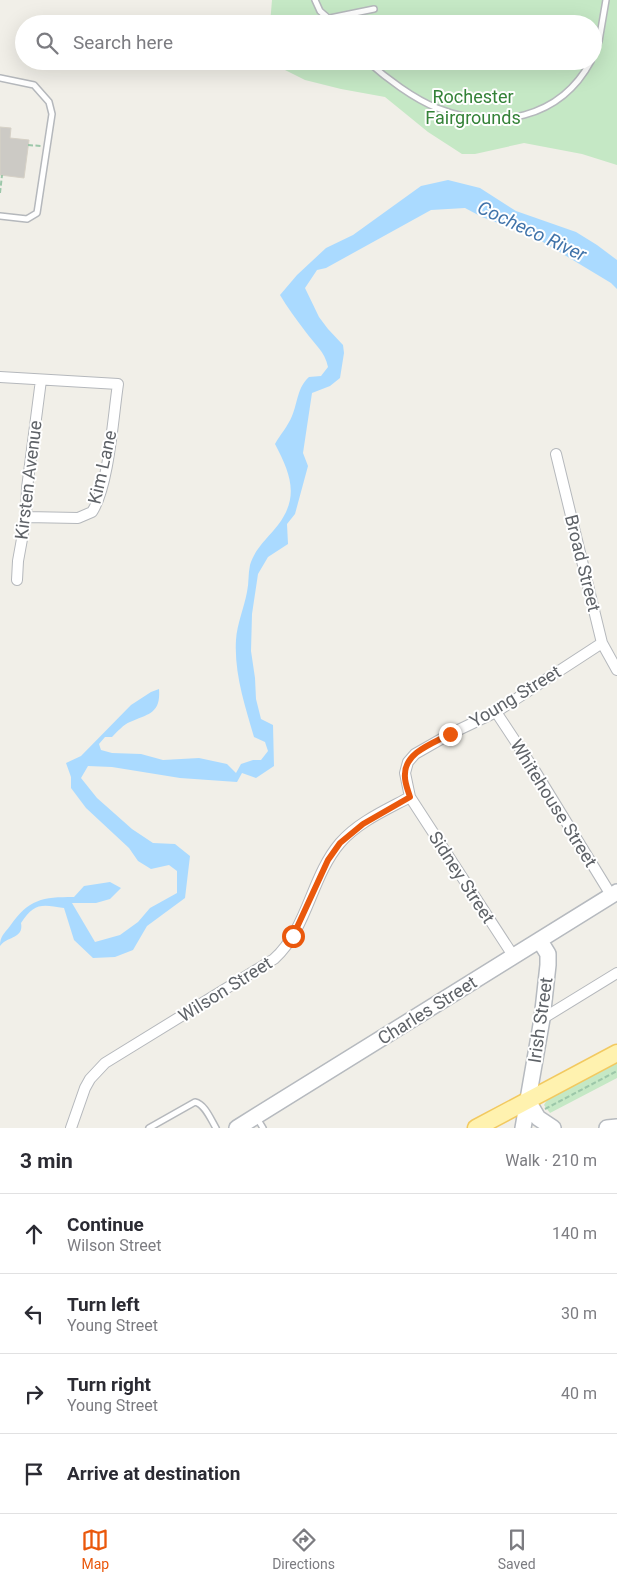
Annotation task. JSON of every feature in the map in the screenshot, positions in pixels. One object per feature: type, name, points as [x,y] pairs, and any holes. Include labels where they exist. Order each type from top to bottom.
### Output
[{"type":"main road","points":[[476,1128],[617,1053]]},
{"type":"street","points":[[0,377],[41,380]]},
{"type":"street","name":"Kim Lane","points":[[26,517],[78,518],[92,512],[99,496],[107,461],[118,384],[41,380]]},
{"type":"street","name":"Kirsten Avenue","points":[[17,580],[41,380]]},
{"type":"street","name":"Broad Street","points":[[556,454],[602,643],[617,670]]},
{"type":"street","name":"Young Street","points":[[410,797],[404,772],[408,762],[415,754],[450,734],[496,712],[602,643]]},
{"type":"street","name":"Whitehouse Street","points":[[496,712],[614,893]]},
{"type":"street","name":"Sidney Street","points":[[410,797],[514,957]]},
{"type":"street","name":"Wilson Street","points":[[71,1128],[85,1088],[90,1079],[105,1063],[274,959],[282,952],[293,936],[328,860],[340,843],[363,824],[410,797]]},
{"type":"street","name":"Charles Street","points":[[237,1128],[259,1122],[614,893]]},
{"type":"street","name":"Irish Street","points":[[523,1128],[542,1019],[548,954],[540,941]]},
{"type":"street","points":[[542,1019],[617,973]]},
{"type":"street","points":[[528,1101],[538,1118],[553,1128]]},
{"type":"street","points":[[607,1128],[617,1126]]},
{"type":"lane","points":[[315,0],[320,11],[326,15]]},
{"type":"lane","points":[[602,23],[606,0]]},
{"type":"lane","points":[[345,15],[374,9]]},
{"type":"lane","points":[[379,70],[416,97],[437,108],[485,119],[505,119],[544,109],[560,98],[579,80],[585,70]]},
{"type":"lane","points":[[0,78],[34,85],[48,102],[52,114],[37,213],[27,219],[0,216]]},
{"type":"lane","points":[[149,1128],[195,1102],[199,1102],[216,1128]]},
{"type":"path","points":[[28,145],[41,146]]},
{"type":"path","points":[[0,192],[2,176]]},
{"type":"path","points":[[545,1109],[617,1071]]},
{"type":"green space","name":"Rochester Fairgrounds","points":[[272,0],[617,0],[617,165],[582,154],[524,143],[475,154],[462,154],[428,132],[385,97],[305,80],[285,70],[602,70],[602,15],[271,15]]},
{"type":"green space","points":[[617,1063],[617,1078],[550,1113],[544,1105],[547,1100]]},
{"type":"water","name":"Cocheco River","points":[[448,180],[480,188],[516,211],[576,232],[597,245],[617,260],[617,289],[611,283],[533,236],[482,217],[465,208],[431,210],[326,268],[317,270],[305,288],[319,317],[343,345],[344,353],[340,378],[330,386],[312,393],[303,453],[308,466],[295,514],[287,524],[288,544],[268,557],[258,574],[252,614],[251,651],[256,699],[261,719],[273,725],[274,766],[256,778],[242,773],[237,782],[180,778],[112,767],[88,766],[81,778],[97,798],[132,829],[153,843],[175,844],[190,856],[185,898],[147,926],[133,950],[115,957],[93,958],[74,940],[64,908],[49,906],[34,908],[21,923],[18,935],[0,946],[4,933],[30,905],[45,899],[74,897],[84,886],[110,882],[121,888],[110,899],[96,903],[72,903],[95,942],[120,935],[138,922],[150,908],[177,893],[177,871],[169,865],[151,869],[138,861],[129,848],[86,808],[71,788],[71,777],[66,763],[81,756],[131,705],[159,689],[158,704],[152,712],[125,724],[112,737],[105,737],[99,744],[101,750],[112,753],[141,754],[163,760],[199,758],[227,764],[236,773],[241,764],[253,760],[261,760],[268,751],[265,742],[254,737],[244,701],[238,677],[237,634],[247,592],[249,568],[252,559],[258,548],[285,514],[291,494],[285,465],[275,444],[290,420],[305,381],[309,377],[321,376],[328,367],[322,352],[308,336],[280,295],[297,275],[326,248],[353,235],[421,186]]},
{"type":"building","points":[[0,127],[11,128],[10,138],[29,140],[24,178],[0,175]]},
{"type":"route","points":[[293,936],[328,860],[340,843],[347,835],[363,824],[410,797],[404,772],[408,762],[415,754],[450,734]]}]
